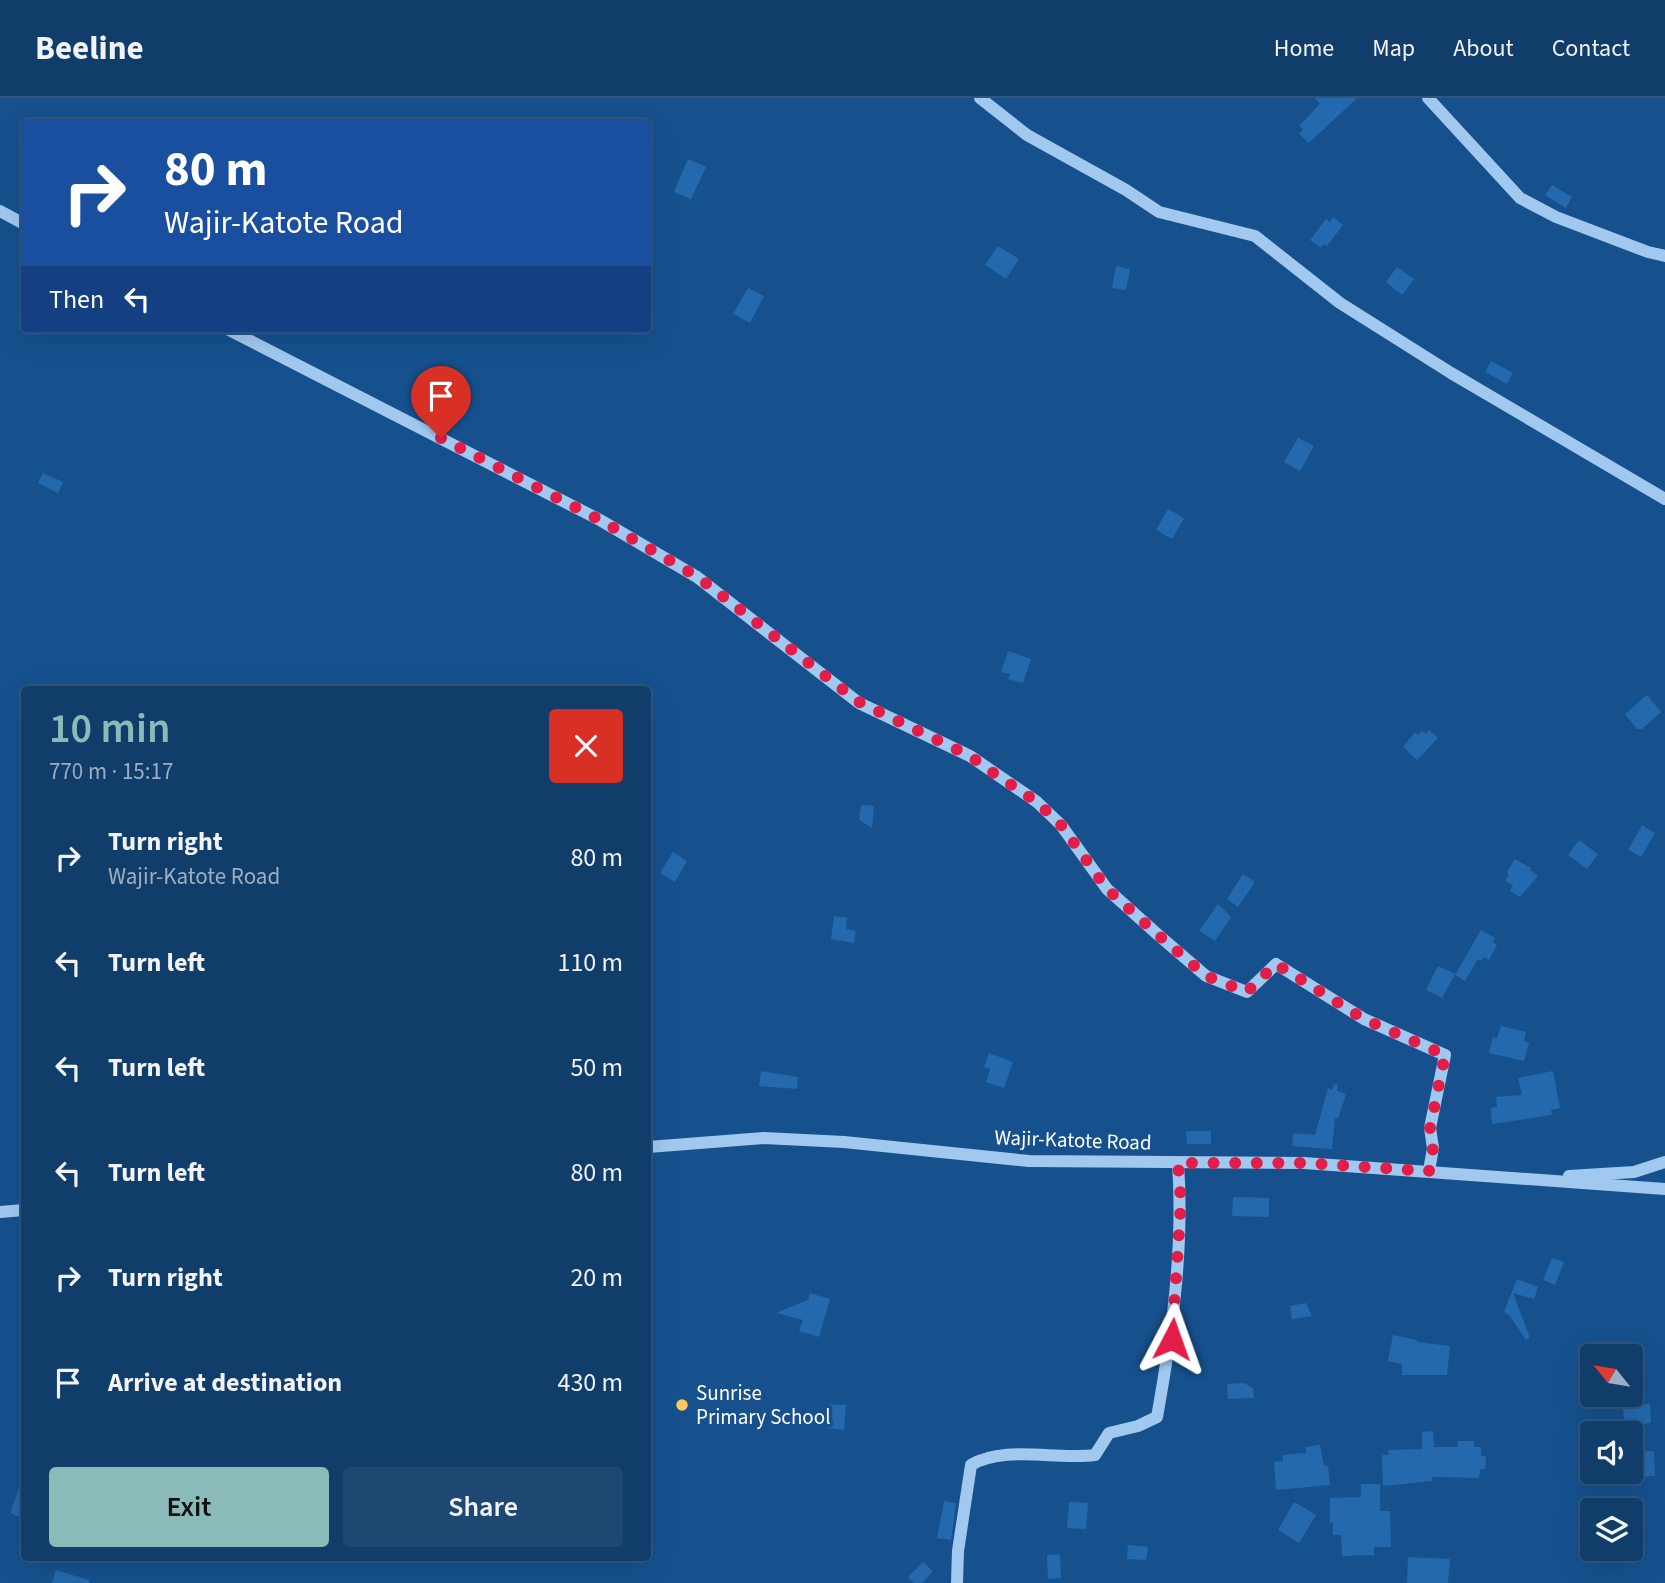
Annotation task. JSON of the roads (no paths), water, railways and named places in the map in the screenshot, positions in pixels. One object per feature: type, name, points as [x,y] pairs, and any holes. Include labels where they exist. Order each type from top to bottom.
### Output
[{"type":"street","points":[[980,98],[1027,135],[1126,190],[1159,212],[1255,236],[1340,303],[1463,380],[1665,499]]},
{"type":"street","points":[[1428,98],[1520,198],[1556,217],[1665,256]]},
{"type":"street","points":[[0,211],[21,222]]},
{"type":"street","points":[[235,333],[600,520],[698,577],[859,702],[970,756],[1037,802],[1053,817],[1107,889],[1206,976],[1247,992],[1276,964],[1364,1019],[1445,1055],[1430,1128],[1433,1148],[1429,1171]]},
{"type":"street","name":"Wajir-Katote Road","points":[[651,1147],[764,1138],[844,1142],[1029,1161],[1304,1163],[1665,1189]]},
{"type":"street","points":[[1523,1179],[1634,1172],[1665,1162]]},
{"type":"street","points":[[957,1583],[958,1551],[971,1465],[984,1457],[1004,1454],[1070,1458],[1095,1455],[1109,1433],[1138,1426],[1157,1417],[1172,1339],[1181,1202],[1178,1163]]},
{"type":"street","points":[[0,1212],[21,1210]]},
{"type":"place","name":"Sunrise Primary School","points":[[682,1405]]}]
